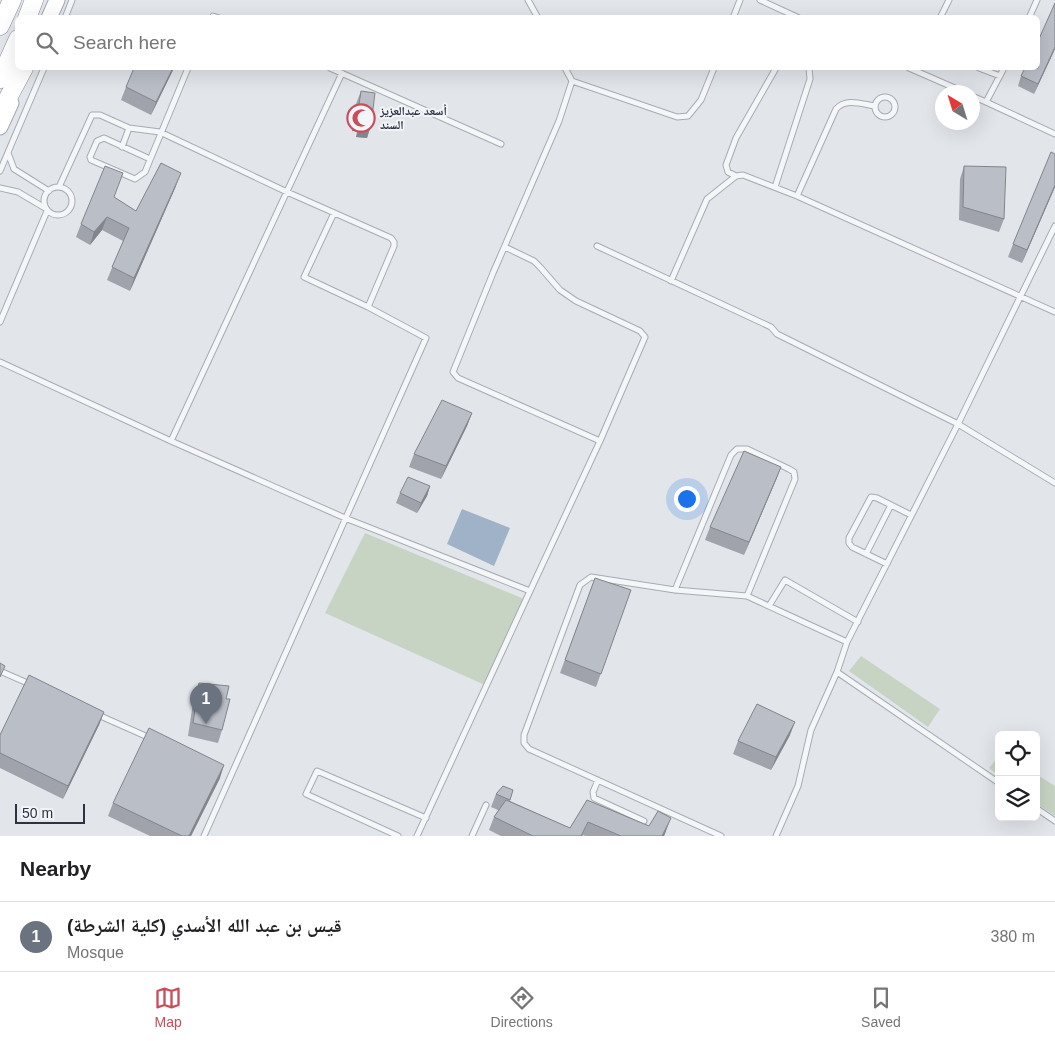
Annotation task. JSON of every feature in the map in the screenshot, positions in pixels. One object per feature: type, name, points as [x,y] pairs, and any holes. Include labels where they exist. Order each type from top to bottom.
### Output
[{"type":"highway","points":[[0,26],[12,0]]},
{"type":"highway","points":[[28,15],[34,0]]},
{"type":"highway","points":[[0,79],[15,46]]},
{"type":"highway","points":[[0,113],[24,70]]},
{"type":"main road","points":[[50,15],[57,0]]},
{"type":"main road","points":[[0,127],[24,70]]},
{"type":"lane","points":[[66,15],[72,0]]},
{"type":"lane","points":[[528,0],[536,15]]},
{"type":"lane","points":[[734,15],[740,0]]},
{"type":"lane","points":[[760,0],[792,15]]},
{"type":"lane","points":[[942,15],[949,0]]},
{"type":"lane","points":[[1030,15],[1037,0]]},
{"type":"lane","points":[[0,170],[43,70]]},
{"type":"lane","points":[[150,159],[104,138],[100,138],[97,141],[90,158],[135,179],[145,172],[187,70]]},
{"type":"lane","points":[[335,70],[501,144]]},
{"type":"lane","points":[[566,70],[572,81],[677,117],[688,116],[701,100],[713,70]]},
{"type":"lane","points":[[736,176],[728,172],[726,164],[736,138],[775,70]]},
{"type":"lane","points":[[774,187],[810,79],[808,70]]},
{"type":"lane","points":[[919,70],[950,85]]},
{"type":"lane","points":[[985,70],[1000,76]]},
{"type":"lane","points":[[986,102],[1003,70]]},
{"type":"lane","points":[[171,441],[342,73]]},
{"type":"lane","points":[[572,81],[559,121],[453,372],[458,378],[600,441]]},
{"type":"lane","points":[[884,97],[893,101],[895,108],[892,114],[886,117],[879,115],[875,106],[878,100],[884,97]]},
{"type":"lane","points":[[980,99],[1055,134]]},
{"type":"lane","points":[[797,196],[836,109],[842,104],[849,102],[875,106]]},
{"type":"lane","points":[[59,187],[92,115],[100,115],[129,128],[160,132],[287,192],[391,238],[394,246],[368,307]]},
{"type":"lane","points":[[122,146],[129,128]]},
{"type":"lane","points":[[8,153],[14,170],[49,191]]},
{"type":"lane","points":[[671,281],[707,199],[736,176],[743,175],[797,196],[1055,312]]},
{"type":"lane","points":[[0,188],[18,192],[46,210],[52,214],[63,215],[71,208],[72,196],[65,188],[59,187],[49,191],[44,199],[46,210],[0,322]]},
{"type":"lane","points":[[204,836],[426,338],[304,276],[334,213]]},
{"type":"lane","points":[[776,836],[798,786],[811,730],[837,672],[847,642],[958,424],[1055,226]]},
{"type":"lane","points":[[597,246],[771,327],[777,334],[958,424],[1055,483]]},
{"type":"lane","points":[[417,836],[600,441],[644,337],[643,334],[576,301],[560,290],[534,261],[505,247]]},
{"type":"lane","points":[[0,362],[171,441],[345,518],[530,591]]},
{"type":"lane","points":[[675,590],[731,455],[738,449],[747,448],[794,472],[795,479],[747,596]]},
{"type":"lane","points":[[887,564],[850,545],[849,538],[871,497],[875,497],[911,515]]},
{"type":"lane","points":[[866,554],[891,505]]},
{"type":"lane","points":[[721,836],[529,749],[524,743],[524,735],[580,585],[592,577],[675,590],[747,596],[847,642]]},
{"type":"lane","points":[[769,606],[784,580],[858,622]]},
{"type":"lane","points":[[0,671],[36,687]]},
{"type":"lane","points":[[837,672],[995,780]]},
{"type":"lane","points":[[89,711],[160,742]]},
{"type":"lane","points":[[222,770],[231,774]]},
{"type":"lane","points":[[398,836],[306,794],[317,771],[426,818]]},
{"type":"lane","points":[[598,780],[593,792],[594,798],[644,821]]},
{"type":"lane","points":[[472,836],[486,805]]},
{"type":"lane","points":[[1040,811],[1055,821]]},
{"type":"green space","points":[[365,533],[524,599],[487,686],[325,613]]},
{"type":"green space","points":[[861,656],[940,709],[928,727],[849,671]]},
{"type":"green space","points":[[995,761],[995,773],[989,768]]},
{"type":"green space","points":[[1040,777],[1055,786],[1055,816],[1040,806]]},
{"type":"water","points":[[462,509],[510,528],[494,566],[447,544]]},
{"type":"building","points":[[1055,3],[1055,47],[1038,84],[1021,76],[1024,70],[1040,70],[1040,37]]},
{"type":"building","points":[[133,70],[172,70],[156,102],[126,87]]},
{"type":"building","points":[[361,91],[375,93],[371,125],[361,124],[361,118],[357,118]]},
{"type":"building","points":[[1051,152],[1055,154],[1055,185],[1027,250],[1013,244]]},
{"type":"building","points":[[161,163],[181,173],[134,278],[112,267],[129,228],[107,217],[94,232],[81,224],[105,166],[123,173],[114,197],[136,211]]},
{"type":"building","points":[[964,166],[1006,167],[1004,219],[963,207]]},
{"type":"building","points":[[442,400],[472,413],[446,466],[414,454]]},
{"type":"building","points":[[744,451],[781,467],[749,542],[710,527]]},
{"type":"building","points":[[408,477],[430,486],[421,503],[400,493]]},
{"type":"building","points":[[595,578],[631,590],[601,674],[565,660]]},
{"type":"building","points":[[0,663],[5,666],[0,677]]},
{"type":"building","points":[[29,675],[104,712],[68,786],[0,753],[0,735]]},
{"type":"building","points":[[199,683],[229,686],[226,699],[230,699],[222,730],[193,723]]},
{"type":"building","points":[[757,704],[795,722],[776,757],[738,741]]},
{"type":"building","points":[[149,728],[224,765],[189,836],[182,836],[113,803]]},
{"type":"building","points":[[503,786],[513,790],[510,800],[496,794]]},
{"type":"building","points":[[506,800],[570,828],[587,800],[649,826],[658,811],[671,818],[662,836],[621,836],[588,822],[581,836],[533,836],[494,817]]},
{"type":"place","name":"أسعد عبدالعزيز السند","points":[[361,118]]},
{"type":"place","name":"قيس بن عبد الله الأسدي (كلية الشرطة)","points":[[206,724]]}]
